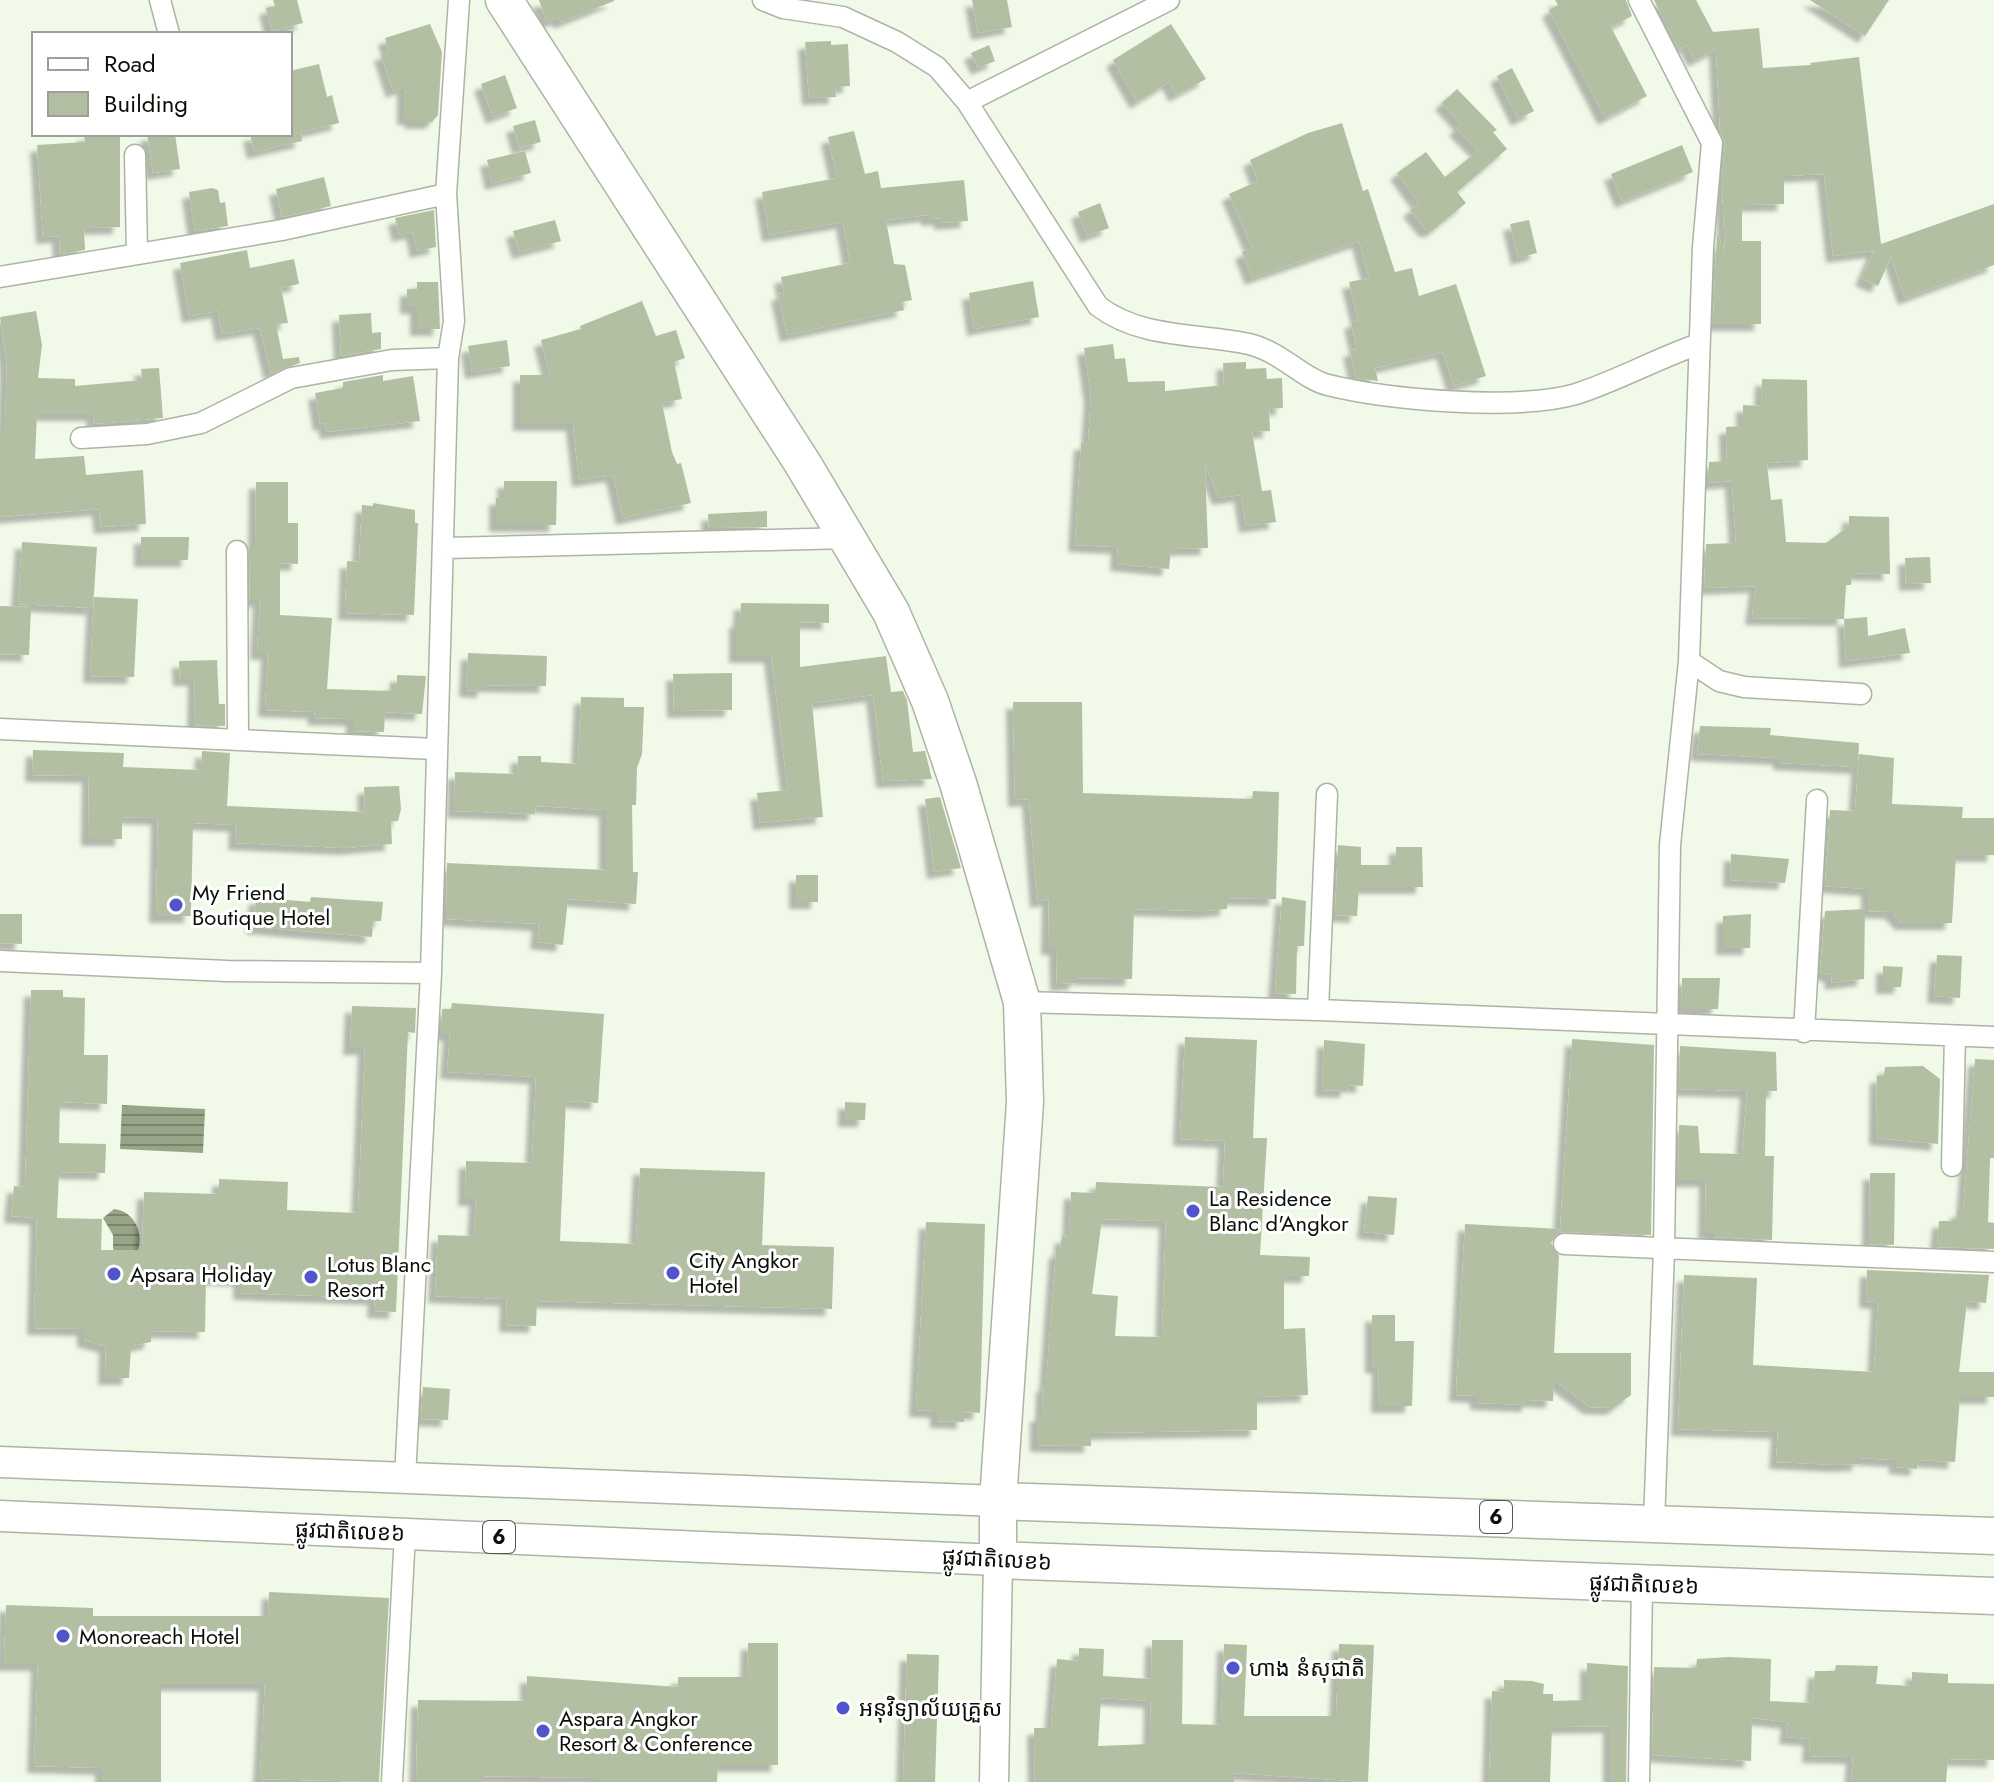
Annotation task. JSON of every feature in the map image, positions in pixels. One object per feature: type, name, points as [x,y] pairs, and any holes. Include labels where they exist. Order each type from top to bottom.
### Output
[{"type":"highway","points":[[504,0],[848,538],[891,612],[930,701],[985,867],[1022,1002],[1025,1102],[998,1501],[998,1560]]},
{"type":"highway","name":"6","points":[[998,1501],[1994,1536]]},
{"type":"highway","name":"ផ្លូវជាតិលេខ៦","points":[[998,1560],[1994,1596]]},
{"type":"main road","name":"6","points":[[0,1462],[998,1501]]},
{"type":"main road","name":"ផ្លូវជាតិលេខ៦","points":[[0,1516],[998,1560]]},
{"type":"street","points":[[160,0],[168,32]]},
{"type":"street","points":[[405,1478],[431,973],[448,358],[454,321],[446,194],[459,0]]},
{"type":"street","points":[[763,0],[783,8],[843,17],[897,42],[937,67],[967,102],[1098,306],[1116,320],[1133,326],[1269,350],[1326,385],[1397,396],[1458,399],[1543,399],[1574,394],[1699,344]]},
{"type":"street","points":[[967,102],[1169,0]]},
{"type":"street","points":[[1639,0],[1712,143],[1699,344],[1689,661],[1670,845],[1664,1250],[1654,1523]]},
{"type":"street","points":[[135,155],[137,252]]},
{"type":"street","points":[[0,277],[282,230],[446,194]]},
{"type":"street","points":[[81,438],[147,434],[201,423],[291,378],[392,360],[448,358]]},
{"type":"street","points":[[445,548],[848,538]]},
{"type":"street","points":[[237,551],[238,739]]},
{"type":"street","points":[[1689,661],[1719,681],[1744,687],[1861,694]]},
{"type":"street","points":[[0,729],[436,749]]},
{"type":"street","points":[[1318,1010],[1327,794]]},
{"type":"street","points":[[1804,1032],[1817,800]]},
{"type":"street","points":[[0,961],[227,971],[431,973]]},
{"type":"street","points":[[1022,1002],[1318,1010],[1804,1032],[1994,1037]]},
{"type":"street","points":[[1952,1166],[1955,1036]]},
{"type":"street","points":[[1564,1244],[1994,1262]]},
{"type":"street","points":[[392,1782],[405,1533]]},
{"type":"street","points":[[994,1782],[998,1560]]},
{"type":"street","points":[[1639,1782],[1642,1584]]},
{"type":"shaded area","points":[[122,1105],[205,1109],[203,1153],[120,1149]]},
{"type":"shaded area","points":[[114,1209],[133,1219],[140,1239],[137,1253],[121,1254],[113,1249],[113,1235],[103,1218]]},
{"type":"building","points":[[273,0],[297,0],[303,23],[272,31],[266,8],[275,6]]},
{"type":"building","points":[[539,0],[614,1],[561,22],[559,18],[547,22]]},
{"type":"building","points":[[972,0],[1007,0],[1012,27],[978,33]]},
{"type":"building","points":[[1555,0],[1626,0],[1632,16],[1611,27],[1647,96],[1605,118],[1549,10],[1558,5]]},
{"type":"building","points":[[1654,0],[1696,0],[1713,32],[1759,28],[1763,68],[1811,65],[1859,57],[1881,244],[1994,204],[1994,265],[1905,298],[1891,257],[1878,286],[1862,279],[1874,251],[1833,256],[1824,174],[1784,176],[1784,204],[1742,205],[1742,241],[1761,241],[1761,324],[1713,324],[1717,233],[1725,251],[1722,181],[1725,144],[1720,130],[1716,49],[1695,60],[1687,45],[1679,50]]},
{"type":"building","points":[[1810,0],[1889,0],[1865,36]]},
{"type":"building","points":[[430,24],[442,52],[438,115],[432,122],[412,122],[412,118],[404,118],[404,87],[393,91],[381,54],[389,52],[385,38]]},
{"type":"building","points":[[1171,24],[1206,79],[1176,95],[1169,82],[1137,102],[1113,60]]},
{"type":"building","points":[[831,41],[831,45],[848,44],[850,86],[835,87],[836,97],[809,98],[805,42]]},
{"type":"building","points":[[989,45],[995,61],[978,68],[971,53]]},
{"type":"building","points":[[319,64],[327,97],[332,95],[339,123],[294,134],[301,134],[302,141],[254,152],[250,136],[292,136],[292,71]]},
{"type":"building","points":[[1512,68],[1534,111],[1518,119],[1497,76]]},
{"type":"building","points":[[505,75],[517,108],[493,117],[481,84]]},
{"type":"building","points":[[1457,89],[1497,130],[1493,132],[1507,149],[1457,192],[1466,203],[1433,230],[1426,230],[1410,210],[1419,203],[1397,173],[1426,152],[1445,177],[1478,151],[1456,129],[1461,124],[1442,103]]},
{"type":"building","points":[[535,120],[541,142],[519,148],[513,126]]},
{"type":"building","points":[[1342,123],[1363,191],[1368,189],[1395,272],[1412,268],[1419,296],[1456,284],[1486,376],[1454,386],[1443,352],[1375,368],[1378,381],[1356,378],[1350,350],[1357,349],[1351,322],[1358,320],[1349,282],[1369,278],[1359,241],[1252,278],[1242,252],[1252,248],[1229,194],[1258,181],[1250,160],[1308,133]]},
{"type":"building","points":[[854,131],[865,174],[878,171],[881,188],[964,180],[968,221],[941,223],[941,218],[928,219],[928,215],[886,220],[894,264],[905,265],[912,300],[902,302],[904,310],[787,335],[778,294],[784,293],[781,277],[850,263],[843,222],[769,235],[762,192],[837,178],[828,137]]},
{"type":"building","points":[[84,136],[120,136],[120,227],[84,228],[85,250],[60,254],[59,236],[43,237],[37,145],[85,142]]},
{"type":"building","points":[[147,136],[175,136],[180,169],[153,173]]},
{"type":"building","points":[[1682,145],[1693,172],[1622,201],[1611,174]]},
{"type":"building","points":[[525,151],[531,173],[492,183],[487,160]]},
{"type":"building","points":[[324,177],[331,206],[282,217],[276,189]]},
{"type":"building","points":[[212,188],[218,190],[220,203],[225,202],[228,226],[195,231],[189,192]]},
{"type":"building","points":[[1100,203],[1109,228],[1087,236],[1078,212]]},
{"type":"building","points":[[434,210],[436,247],[417,251],[413,232],[399,235],[395,218]]},
{"type":"building","points":[[555,220],[561,241],[519,252],[513,231]]},
{"type":"building","points":[[1529,220],[1537,253],[1518,258],[1510,224]]},
{"type":"building","points":[[247,250],[250,268],[294,259],[299,284],[281,288],[288,323],[276,324],[283,359],[299,357],[300,363],[271,373],[260,328],[222,334],[218,311],[189,316],[180,263]]},
{"type":"building","points":[[1033,281],[1039,317],[974,329],[969,293]]},
{"type":"building","points":[[417,282],[438,282],[440,329],[417,329],[417,307],[407,307],[407,289],[417,289]]},
{"type":"building","points":[[642,301],[656,336],[676,330],[685,358],[674,362],[682,399],[662,403],[672,452],[677,464],[681,463],[691,503],[623,518],[613,475],[579,480],[573,424],[520,424],[520,375],[550,375],[541,340],[581,329],[580,326]]},
{"type":"building","points":[[36,311],[42,345],[38,378],[75,379],[75,386],[142,380],[141,369],[159,368],[163,418],[94,424],[93,414],[37,414],[35,459],[84,456],[86,475],[143,470],[146,524],[101,527],[99,509],[0,517],[0,430],[5,430],[7,366],[0,317]]},
{"type":"building","points":[[371,313],[372,333],[381,332],[381,349],[341,356],[339,315]]},
{"type":"building","points":[[507,340],[510,366],[472,372],[468,346]]},
{"type":"building","points":[[1113,344],[1115,359],[1125,358],[1128,382],[1165,381],[1165,391],[1224,385],[1223,363],[1246,362],[1246,369],[1266,368],[1267,379],[1282,378],[1283,408],[1269,409],[1270,431],[1252,432],[1262,491],[1271,490],[1276,522],[1246,526],[1241,495],[1219,498],[1205,464],[1208,548],[1171,549],[1169,569],[1117,564],[1118,547],[1075,545],[1081,443],[1088,443],[1091,396],[1084,348]]},
{"type":"building","points":[[383,375],[383,381],[413,376],[420,421],[327,432],[325,423],[320,424],[315,393],[343,388],[343,382]]},
{"type":"building","points":[[1762,379],[1807,380],[1808,460],[1767,463],[1771,500],[1782,499],[1786,542],[1826,543],[1849,526],[1849,516],[1889,517],[1890,574],[1852,573],[1851,585],[1846,585],[1844,619],[1752,618],[1756,586],[1704,588],[1706,544],[1736,543],[1732,481],[1708,483],[1709,462],[1727,461],[1726,427],[1743,426],[1743,405],[1761,406]]},
{"type":"building","points":[[504,481],[557,481],[556,525],[496,525],[496,498],[504,498]]},
{"type":"building","points":[[256,482],[288,482],[288,523],[298,523],[298,564],[280,563],[280,615],[332,618],[327,689],[391,691],[391,684],[397,684],[397,675],[426,676],[422,714],[385,712],[384,732],[353,731],[353,719],[314,718],[315,712],[265,710],[268,653],[257,653],[260,600],[250,600],[249,548],[255,548]]},
{"type":"building","points":[[373,503],[415,510],[415,523],[418,523],[414,615],[345,613],[347,561],[359,562],[362,505],[373,506]]},
{"type":"building","points":[[767,511],[767,527],[709,528],[708,514]]},
{"type":"building","points":[[141,537],[189,537],[188,560],[141,560]]},
{"type":"building","points":[[22,542],[97,547],[93,608],[18,604]]},
{"type":"building","points":[[1930,557],[1931,583],[1906,584],[1905,558]]},
{"type":"building","points":[[94,597],[138,599],[134,677],[90,676]]},
{"type":"building","points":[[741,603],[829,604],[829,623],[800,622],[800,667],[886,656],[891,692],[903,691],[907,700],[913,752],[925,751],[932,779],[883,781],[873,695],[812,703],[823,817],[760,823],[757,793],[788,790],[771,656],[736,656],[736,621],[740,621]]},
{"type":"building","points":[[0,606],[31,607],[29,655],[0,654]]},
{"type":"building","points":[[1867,617],[1868,636],[1905,628],[1910,653],[1846,661],[1844,619]]},
{"type":"building","points":[[468,653],[547,656],[546,686],[484,685],[484,691],[466,690]]},
{"type":"building","points":[[217,660],[219,704],[225,704],[225,726],[194,725],[195,679],[180,679],[179,661]]},
{"type":"building","points":[[732,673],[732,710],[674,711],[673,674]]},
{"type":"building","points":[[581,697],[624,698],[624,707],[644,707],[636,805],[632,805],[633,872],[638,872],[636,904],[568,899],[563,945],[537,942],[539,924],[446,919],[447,863],[606,870],[606,810],[536,806],[535,814],[454,811],[455,772],[517,774],[518,756],[541,756],[541,762],[578,764]]},
{"type":"building","points":[[1013,702],[1082,702],[1083,793],[1252,799],[1253,791],[1279,792],[1276,899],[1227,898],[1227,909],[1202,911],[1134,909],[1132,979],[1076,978],[1076,983],[1057,984],[1056,948],[1048,948],[1049,899],[1037,901],[1029,799],[1015,800]]},
{"type":"building","points":[[1700,726],[1771,728],[1770,735],[1859,743],[1858,767],[1780,763],[1780,758],[1697,754]]},
{"type":"building","points":[[33,750],[124,753],[123,767],[201,770],[202,751],[230,753],[227,806],[365,812],[364,787],[399,786],[401,809],[398,821],[391,821],[392,844],[345,848],[235,843],[236,825],[193,823],[191,916],[156,916],[158,818],[122,817],[122,839],[88,839],[89,776],[32,775]]},
{"type":"building","points":[[1859,754],[1894,758],[1892,804],[1963,807],[1962,818],[1994,818],[1994,855],[1956,855],[1952,923],[1902,923],[1892,912],[1868,911],[1868,889],[1825,886],[1830,810],[1855,811]]},
{"type":"building","points":[[940,797],[961,868],[934,872],[925,799]]},
{"type":"building","points":[[1338,845],[1361,847],[1361,865],[1396,865],[1396,847],[1422,847],[1423,887],[1359,887],[1357,916],[1335,915]]},
{"type":"building","points":[[1731,854],[1789,859],[1785,883],[1730,880]]},
{"type":"building","points":[[796,875],[818,875],[818,902],[796,902]]},
{"type":"building","points":[[256,897],[310,902],[311,897],[383,902],[381,921],[373,921],[372,937],[253,927]]},
{"type":"building","points":[[1282,897],[1306,901],[1304,946],[1297,946],[1296,994],[1275,993]]},
{"type":"building","points":[[1865,909],[1864,979],[1832,983],[1831,975],[1820,972],[1825,911]]},
{"type":"building","points":[[0,914],[22,914],[22,944],[0,943]]},
{"type":"building","points":[[1751,914],[1750,948],[1723,948],[1723,916]]},
{"type":"building","points":[[1937,955],[1962,956],[1960,998],[1934,996]]},
{"type":"building","points":[[1883,966],[1903,967],[1901,987],[1883,987]]},
{"type":"building","points":[[1682,978],[1720,978],[1718,1009],[1681,1009]]},
{"type":"building","points":[[31,990],[63,990],[63,997],[85,998],[84,1055],[108,1055],[107,1104],[60,1102],[59,1143],[106,1144],[105,1173],[59,1172],[57,1218],[102,1219],[101,1250],[142,1250],[144,1192],[219,1194],[219,1179],[288,1182],[287,1210],[358,1213],[365,1048],[350,1048],[352,1006],[416,1008],[415,1033],[408,1032],[396,1312],[374,1311],[375,1298],[240,1293],[240,1279],[206,1278],[205,1332],[151,1331],[151,1342],[131,1346],[129,1378],[105,1378],[106,1346],[84,1340],[84,1329],[34,1328],[37,1218],[11,1216],[14,1186],[25,1187]]},
{"type":"building","points":[[452,1003],[604,1014],[598,1103],[566,1101],[560,1241],[636,1244],[640,1168],[765,1172],[762,1245],[834,1247],[832,1309],[537,1301],[536,1326],[506,1325],[507,1299],[435,1296],[438,1235],[474,1236],[476,1199],[465,1199],[466,1161],[532,1163],[536,1077],[447,1072],[450,1034],[441,1034],[442,1009],[451,1009]]},
{"type":"building","points":[[1185,1037],[1257,1040],[1253,1138],[1267,1138],[1260,1255],[1310,1257],[1309,1276],[1284,1276],[1284,1329],[1305,1328],[1308,1395],[1257,1397],[1257,1430],[1091,1433],[1091,1446],[1037,1445],[1037,1415],[1042,1415],[1043,1385],[1046,1385],[1056,1251],[1060,1251],[1062,1236],[1069,1237],[1071,1192],[1095,1193],[1096,1182],[1223,1187],[1225,1141],[1180,1139]],"holes":[[[1102,1219],[1166,1221],[1162,1337],[1115,1336],[1118,1296],[1092,1294]]]},
{"type":"building","points":[[1572,1039],[1654,1045],[1651,1235],[1560,1232]]},
{"type":"building","points":[[1324,1040],[1365,1044],[1363,1086],[1348,1085],[1347,1091],[1322,1090]]},
{"type":"building","points":[[1680,1046],[1776,1052],[1777,1091],[1766,1091],[1765,1156],[1774,1156],[1772,1240],[1714,1237],[1714,1233],[1705,1233],[1706,1180],[1678,1180],[1679,1125],[1698,1126],[1700,1153],[1742,1154],[1747,1091],[1679,1089]]},
{"type":"building","points":[[1975,1059],[1994,1060],[1994,1158],[1990,1158],[1988,1222],[1994,1223],[1994,1249],[1937,1247],[1939,1221],[1957,1221],[1957,1211],[1963,1211]]},
{"type":"building","points":[[1923,1066],[1940,1079],[1938,1144],[1876,1138],[1877,1076],[1884,1076],[1885,1067]]},
{"type":"building","points":[[845,1102],[866,1103],[865,1120],[845,1120]]},
{"type":"building","points":[[1870,1173],[1895,1173],[1894,1245],[1869,1244]]},
{"type":"building","points":[[1368,1196],[1397,1198],[1394,1235],[1364,1232]]},
{"type":"building","points":[[926,1222],[985,1224],[980,1413],[964,1412],[964,1422],[937,1421],[937,1411],[916,1410]]},
{"type":"building","points":[[1465,1224],[1560,1229],[1551,1243],[1559,1256],[1554,1353],[1631,1353],[1631,1395],[1613,1408],[1590,1407],[1554,1380],[1553,1401],[1529,1400],[1529,1405],[1477,1403],[1477,1396],[1456,1395]]},
{"type":"building","points":[[1867,1270],[1989,1275],[1986,1303],[1967,1301],[1959,1372],[1994,1372],[1994,1397],[1960,1397],[1955,1462],[1918,1460],[1917,1469],[1896,1467],[1896,1460],[1859,1458],[1859,1464],[1776,1462],[1778,1432],[1678,1429],[1684,1275],[1757,1278],[1753,1365],[1874,1372],[1878,1302],[1866,1301]]},
{"type":"building","points":[[1372,1315],[1395,1315],[1395,1341],[1414,1341],[1412,1406],[1378,1406],[1379,1367],[1372,1366]]},
{"type":"building","points":[[423,1387],[450,1389],[448,1420],[421,1419]]},
{"type":"building","points":[[269,1592],[389,1598],[379,1782],[260,1779],[265,1684],[161,1684],[161,1782],[102,1782],[102,1768],[34,1766],[38,1664],[4,1664],[6,1605],[93,1608],[93,1616],[268,1616]]},
{"type":"building","points":[[1152,1640],[1183,1640],[1182,1724],[1221,1725],[1224,1644],[1247,1645],[1244,1716],[1336,1716],[1339,1644],[1374,1645],[1368,1782],[1234,1773],[1234,1782],[1035,1782],[1034,1728],[1051,1728],[1057,1659],[1079,1661],[1079,1648],[1104,1649],[1103,1676],[1151,1679]],"holes":[[[1101,1698],[1151,1701],[1150,1744],[1098,1746]]]},
{"type":"building","points":[[748,1643],[778,1643],[778,1765],[718,1765],[717,1782],[599,1782],[599,1778],[481,1776],[481,1782],[416,1782],[418,1700],[527,1701],[527,1676],[678,1687],[678,1677],[747,1677]]},
{"type":"building","points":[[907,1654],[939,1655],[935,1782],[903,1782]]},
{"type":"building","points":[[1697,1659],[1771,1659],[1770,1701],[1812,1703],[1815,1671],[1835,1671],[1836,1665],[1878,1666],[1876,1684],[1912,1686],[1912,1672],[1948,1674],[1948,1683],[1994,1684],[1994,1760],[1948,1759],[1946,1782],[1851,1782],[1853,1757],[1809,1756],[1810,1739],[1786,1737],[1788,1722],[1752,1718],[1751,1761],[1652,1755],[1654,1667],[1696,1668]]},
{"type":"building","points":[[1587,1663],[1628,1666],[1626,1782],[1610,1782],[1610,1726],[1552,1727],[1550,1782],[1489,1782],[1492,1691],[1504,1692],[1504,1680],[1532,1681],[1544,1684],[1543,1694],[1553,1694],[1553,1701],[1587,1700]]},
{"type":"place","name":"My Friend Boutique Hotel","points":[[176,905]]},
{"type":"place","name":"La Residence Blanc d'Angkor","points":[[1193,1211]]},
{"type":"place","name":"City Angkor Hotel","points":[[673,1273]]},
{"type":"place","name":"Apsara Holiday","points":[[114,1274]]},
{"type":"place","name":"Lotus Blanc Resort","points":[[311,1277]]},
{"type":"place","name":"Monoreach Hotel","points":[[63,1636]]},
{"type":"place","name":"ហាង នំសុជាតិ","points":[[1233,1668]]},
{"type":"place","name":"អនុវិទ្យាល័យគ្រួស","points":[[843,1708]]},
{"type":"place","name":"Aspara Angkor Resort & Conference","points":[[543,1731]]}]
